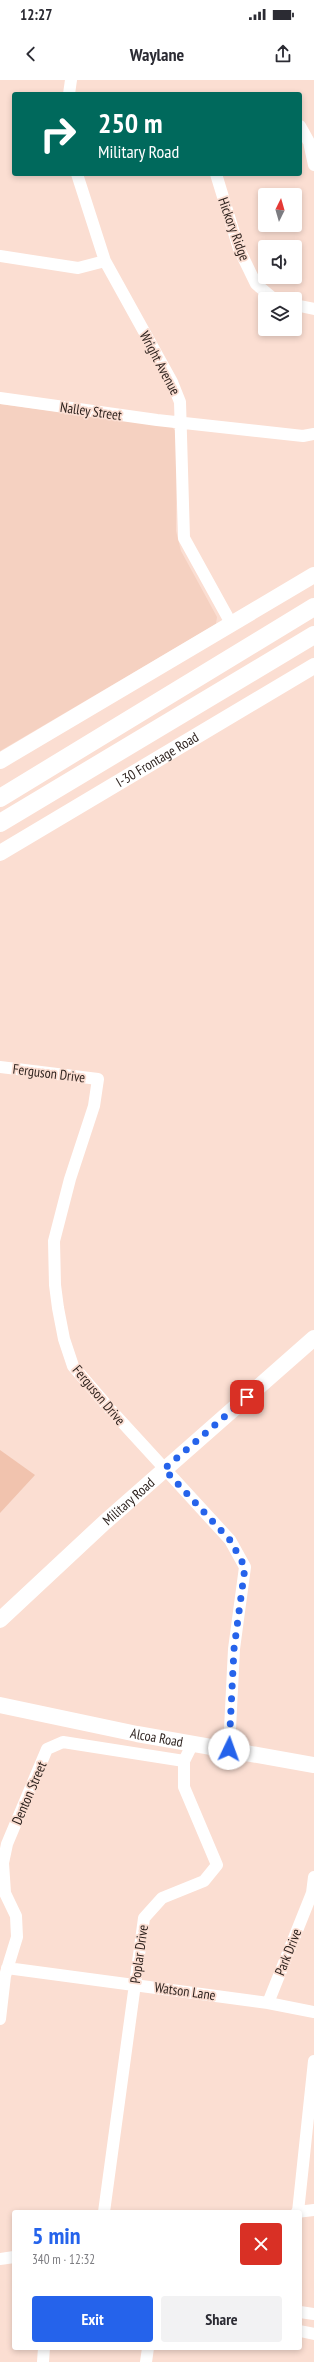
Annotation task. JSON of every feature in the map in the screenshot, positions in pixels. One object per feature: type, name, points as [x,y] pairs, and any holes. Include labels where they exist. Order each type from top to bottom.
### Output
[{"type":"highway","points":[[0,798],[314,606]]},
{"type":"highway","points":[[0,823],[314,634]]},
{"type":"highway","points":[[282,654],[314,641]]},
{"type":"main road","points":[[0,761],[232,625],[314,575]]},
{"type":"main road","name":"I-30 Frontage Road","points":[[0,853],[314,666]]},
{"type":"main road","name":"Military Road","points":[[0,1620],[164,1469],[314,1338]]},
{"type":"main road","name":"Alcoa Road","points":[[0,1705],[314,1765]]},
{"type":"street","points":[[69,92],[71,80]]},
{"type":"street","points":[[302,130],[309,142],[314,165]]},
{"type":"street","name":"Wright Avenue","points":[[78,176],[105,261],[172,382],[180,402],[182,422],[184,538],[232,625]]},
{"type":"street","name":"Hickory Ridge","points":[[217,176],[243,256],[256,284],[266,292]]},
{"type":"street","points":[[0,256],[78,268],[105,261]]},
{"type":"street","points":[[302,306],[314,309]]},
{"type":"street","name":"Nalley Street","points":[[0,398],[182,422]]},
{"type":"street","points":[[182,422],[303,436],[314,434]]},
{"type":"street","name":"Ferguson Drive","points":[[0,1067],[98,1079],[94,1106],[67,1188],[54,1241],[55,1285],[64,1339],[73,1366],[164,1469],[230,1540],[245,1567],[234,1649],[229,1749]]},
{"type":"street","name":"Denton Street","points":[[0,2018],[4,1973],[17,1937],[16,1916],[5,1893],[3,1863],[4,1844],[47,1749],[63,1742],[184,1761]]},
{"type":"street","name":"Poplar Drive","points":[[104,2210],[144,1918],[162,1898],[204,1881],[217,1865],[184,1787],[184,1761],[193,1743]]},
{"type":"street","name":"Park Drive","points":[[268,2003],[312,1892],[314,1877]]},
{"type":"street","name":"Watson Lane","points":[[4,1973],[134,1984],[268,2003],[314,2012]]},
{"type":"street","points":[[298,2210],[314,2061]]},
{"type":"street","points":[[302,2212],[314,2210]]},
{"type":"street","points":[[0,2259],[12,2257]]},
{"type":"street","points":[[302,2312],[314,2314]]},
{"type":"street","points":[[302,2332],[314,2334]]},
{"type":"street","points":[[43,2362],[44,2350]]},
{"type":"street","points":[[146,2362],[148,2350]]},
{"type":"shaded area","points":[[0,404],[172,427],[177,433],[176,531],[181,551],[217,617],[216,624],[0,751]]},
{"type":"shaded area","points":[[0,1450],[35,1475],[0,1513]]},
{"type":"route","points":[[229,1749],[234,1649],[245,1567],[230,1540],[164,1469],[247,1397]]}]
